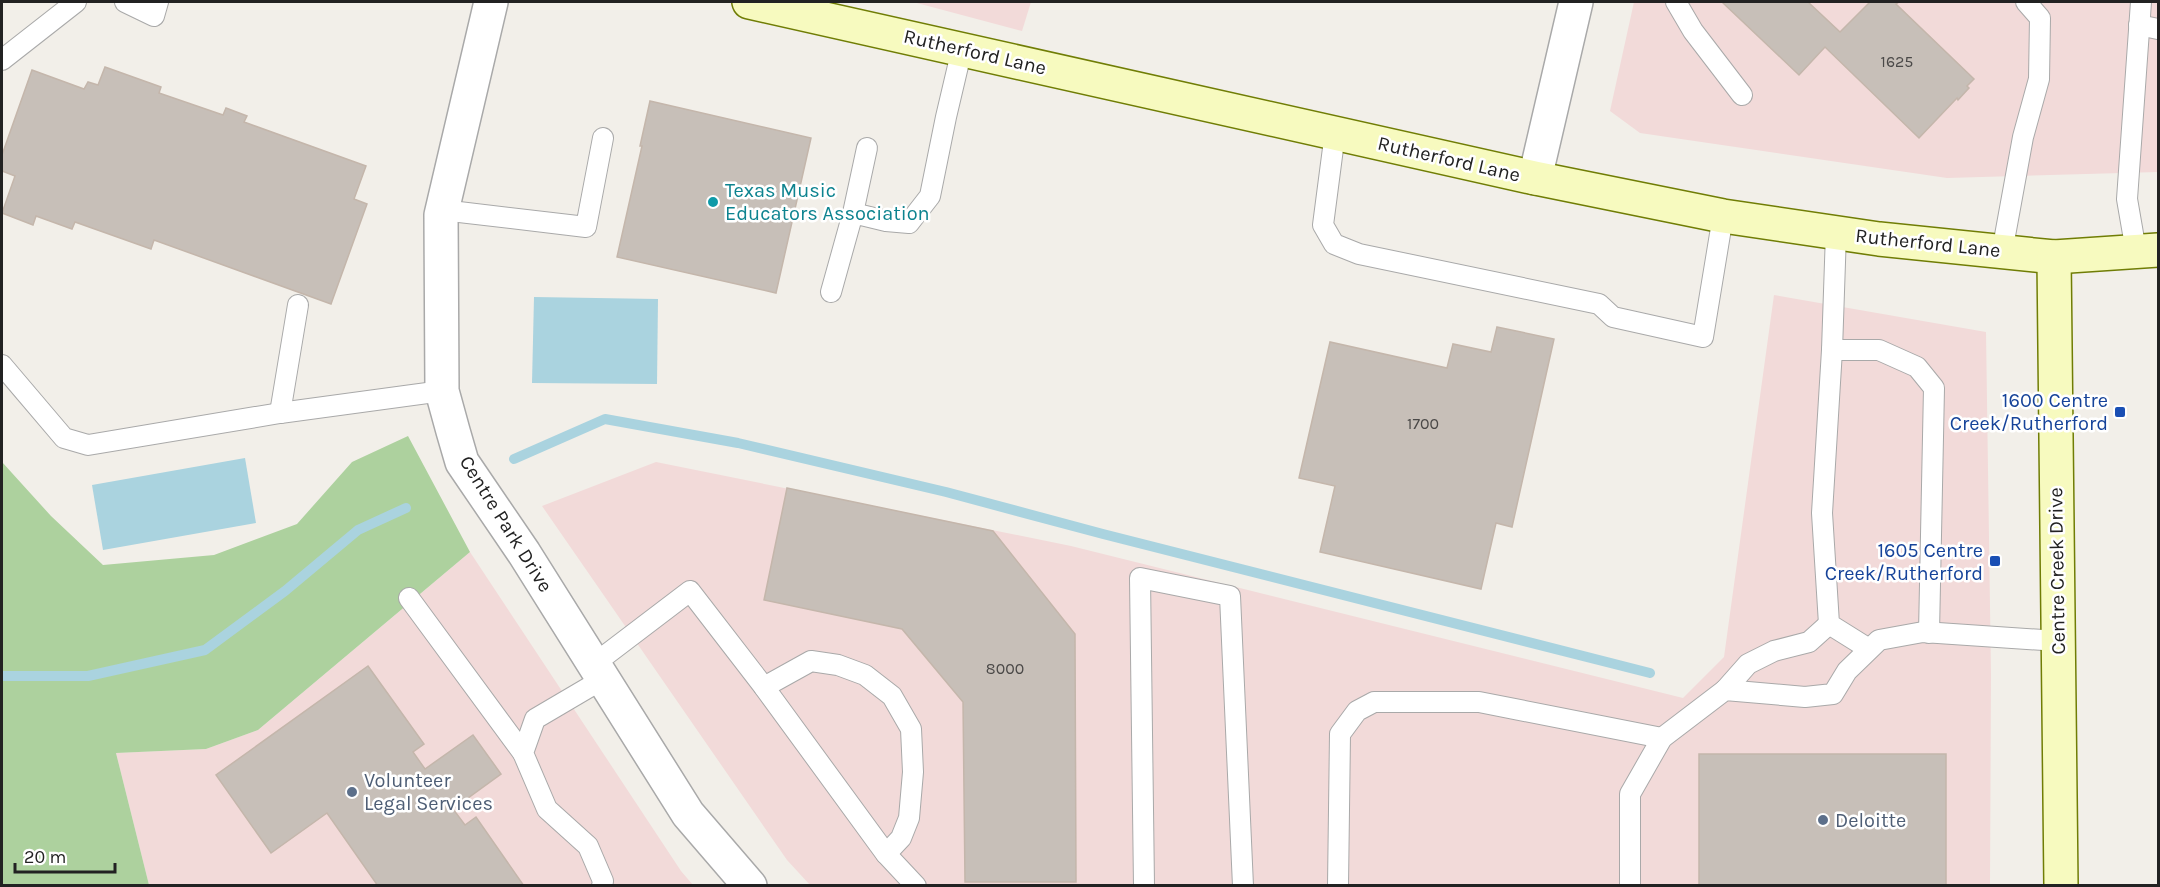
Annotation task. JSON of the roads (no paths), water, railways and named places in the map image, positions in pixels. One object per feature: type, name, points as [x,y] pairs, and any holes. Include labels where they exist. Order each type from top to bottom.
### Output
[{"type":"street","name":"Centre Park Drive","points":[[491,2],[442,210],[442,391],[462,462],[524,553],[688,814],[750,885]]},
{"type":"street","name":"Rutherford Lane","points":[[749,2],[1535,178],[1723,216],[1836,233],[2054,257],[2147,250]]},
{"type":"street","points":[[1535,178],[1576,2]]},
{"type":"street","name":"Centre Creek Drive","points":[[2054,257],[2061,885]]},
{"type":"lane","points":[[2,60],[76,2]]},
{"type":"lane","points":[[125,2],[154,16],[158,2]]},
{"type":"lane","points":[[1676,2],[1693,30],[1742,95]]},
{"type":"lane","points":[[2002,252],[2023,137],[2039,79],[2040,18],[2026,2]]},
{"type":"lane","points":[[2141,2],[2127,199],[2147,250]]},
{"type":"lane","points":[[2139,25],[2158,29]]},
{"type":"lane","points":[[853,213],[886,221],[909,223],[930,196],[962,50]]},
{"type":"lane","points":[[1335,133],[1323,225],[1334,244],[1359,254],[1599,304],[1613,317],[1703,337],[1723,216]]},
{"type":"lane","points":[[442,210],[585,227],[603,138]]},
{"type":"lane","points":[[831,292],[853,213],[867,148]]},
{"type":"lane","points":[[1829,624],[1822,513],[1832,350],[1836,233]]},
{"type":"lane","points":[[280,412],[298,305]]},
{"type":"lane","points":[[1832,350],[1879,350],[1917,367],[1934,388],[1929,633]]},
{"type":"lane","points":[[2,365],[64,438],[88,445],[280,412],[442,391]]},
{"type":"lane","points":[[1144,885],[1140,578],[1230,596],[1243,885]]},
{"type":"lane","points":[[523,753],[535,719],[599,672],[690,591],[764,687],[886,854],[916,885]]},
{"type":"lane","points":[[409,598],[523,753],[547,809],[588,846],[603,881],[602,885]]},
{"type":"lane","points":[[1829,624],[1869,649]]},
{"type":"lane","points":[[1630,885],[1630,794],[1662,738],[1725,690],[1748,664],[1774,651],[1809,642],[1829,624]]},
{"type":"lane","points":[[1725,690],[1805,697],[1833,694],[1847,671],[1879,640],[1929,633],[2058,641]]},
{"type":"lane","points":[[764,687],[812,661],[838,665],[865,675],[892,696],[911,729],[913,772],[909,818],[901,838],[886,854]]},
{"type":"lane","points":[[1338,885],[1340,734],[1357,711],[1374,702],[1479,702],[1662,738]]},
{"type":"water","points":[[534,297],[658,299],[657,384],[532,383]]},
{"type":"water","points":[[245,458],[256,523],[103,550],[92,485]]},
{"type":"waterway","points":[[514,459],[605,419],[738,443],[946,492],[1650,673]]},
{"type":"waterway","points":[[2,676],[88,676],[205,650],[285,591],[358,530],[406,508]]},
{"type":"place","name":"Texas Music Educators Association","points":[[713,202]]},
{"type":"place","name":"1600 Centre Creek/Rutherford","points":[[2120,412]]},
{"type":"place","name":"1605 Centre Creek/Rutherford","points":[[1995,561]]},
{"type":"place","name":"Volunteer Legal Services","points":[[352,792]]},
{"type":"place","name":"Deloitte","points":[[1823,820]]}]
